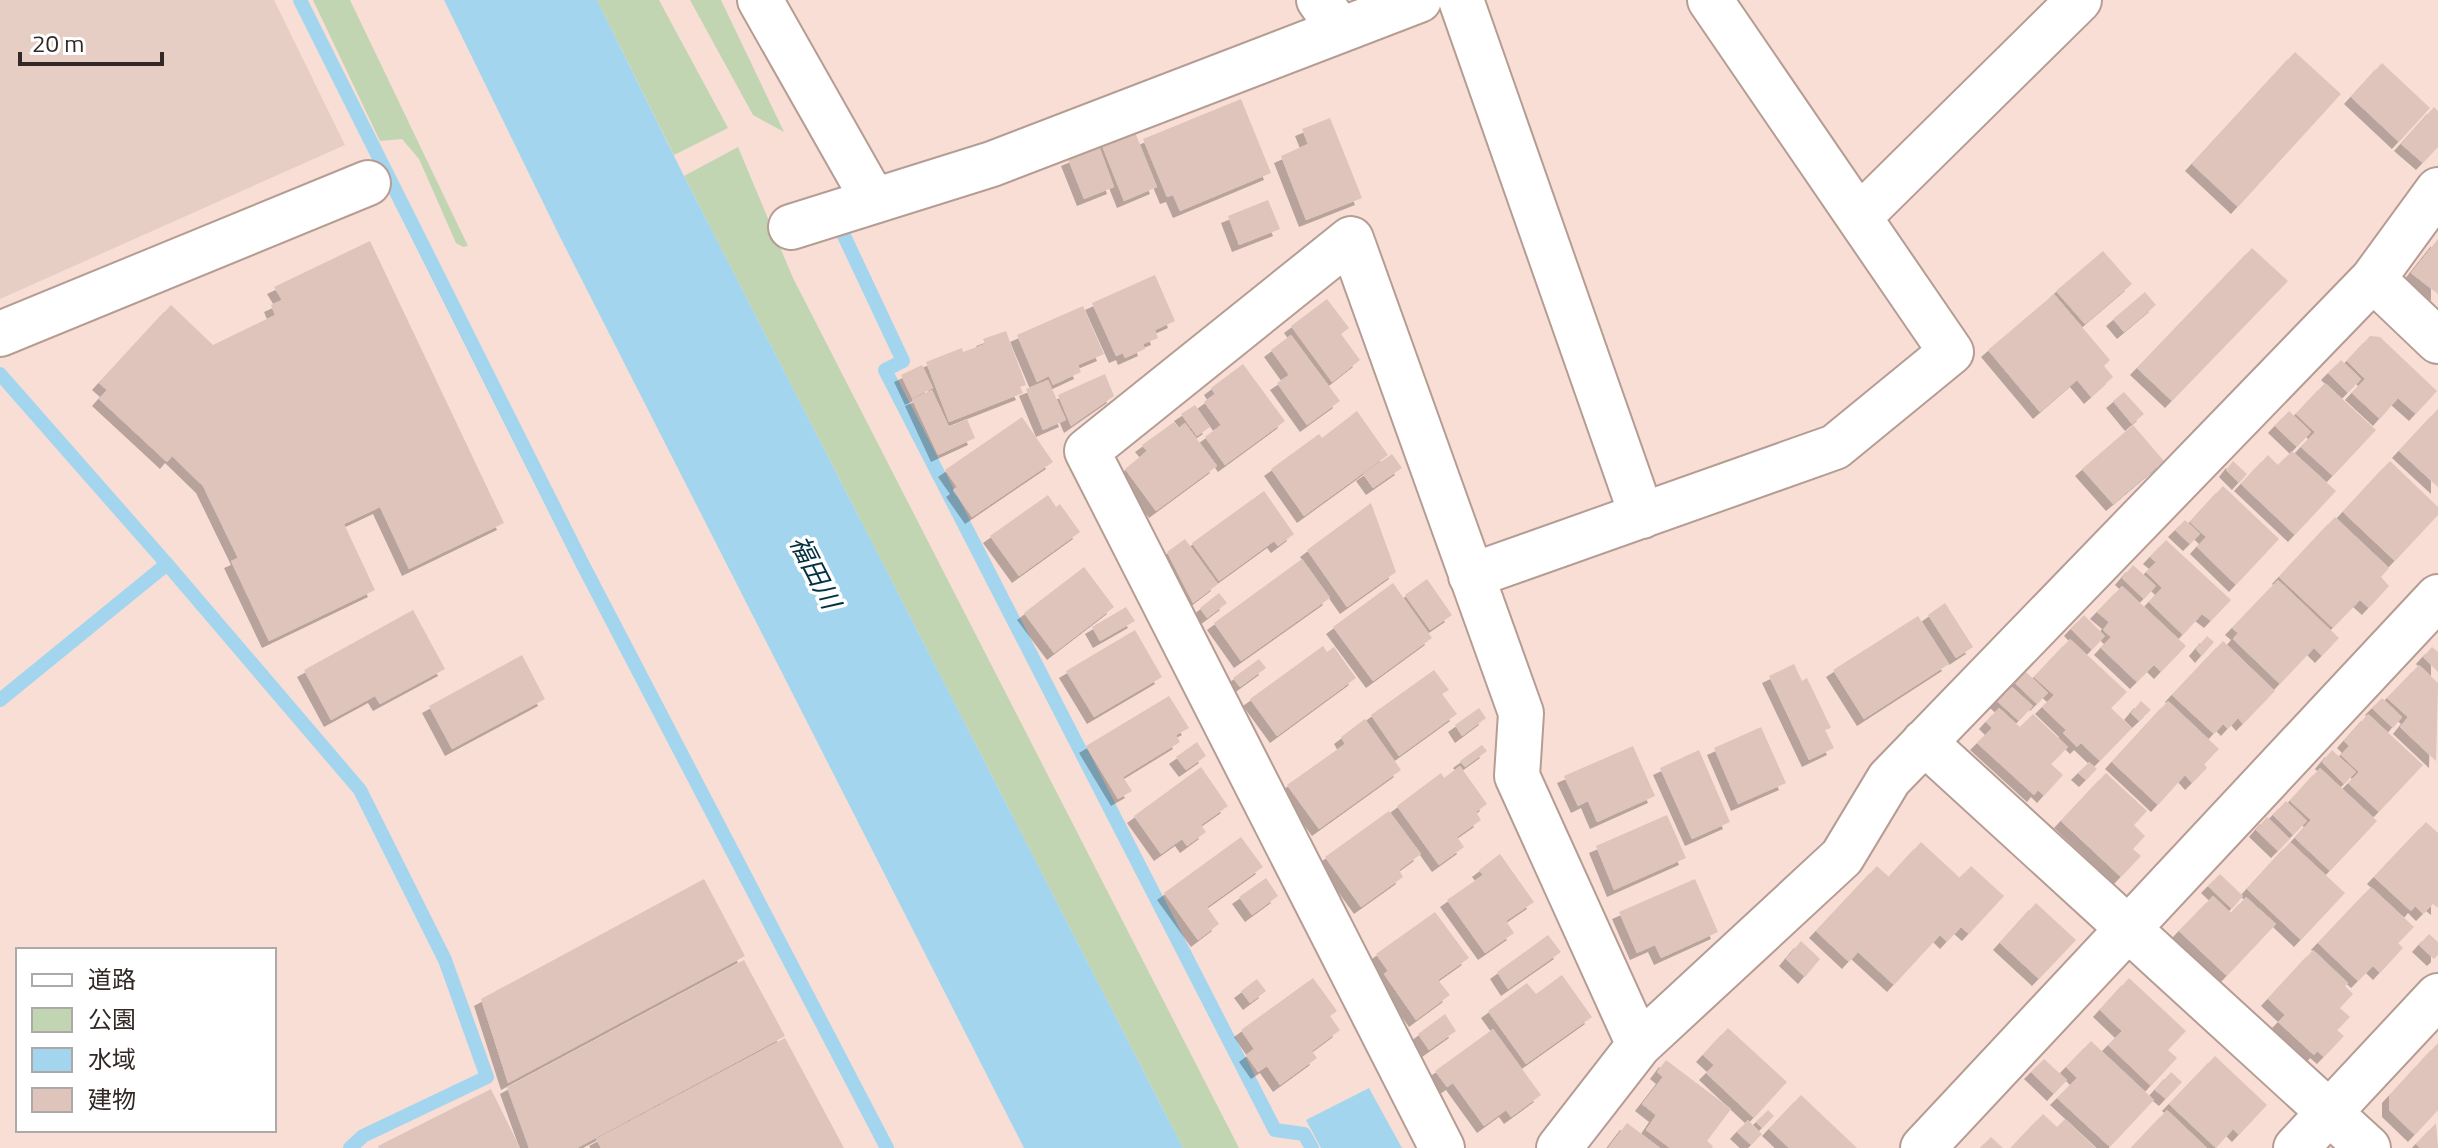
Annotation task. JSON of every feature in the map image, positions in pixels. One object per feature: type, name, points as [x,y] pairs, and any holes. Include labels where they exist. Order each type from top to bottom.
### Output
[{"type":"street","points":[[791,227],[992,164],[1329,15],[1419,0]]},
{"type":"street","points":[[1461,0],[1642,516]]},
{"type":"street","points":[[1471,576],[1835,447],[1951,352],[1710,0]]},
{"type":"street","points":[[1859,217],[2079,0]]},
{"type":"street","points":[[774,6],[874,201]]},
{"type":"street","points":[[0,334],[368,183]]},
{"type":"street","points":[[1559,1148],[1639,1045],[1842,857],[1889,779],[2373,279],[2438,190]]},
{"type":"street","points":[[1442,1148],[1087,451],[1351,239],[1521,713],[1517,776],[1639,1045]]},
{"type":"street","points":[[2373,279],[2438,341]]},
{"type":"street","points":[[1923,1148],[2438,597]]},
{"type":"street","points":[[1924,742],[2368,1148]]},
{"type":"street","points":[[2296,1148],[2438,996]]},
{"type":"shaded area","points":[[0,0],[274,0],[345,145],[0,299]]},
{"type":"green space","points":[[313,0],[350,0],[468,246],[456,243],[419,159],[402,139],[380,141]]},
{"type":"green space","points":[[597,0],[659,0],[728,128],[674,155]]},
{"type":"green space","points":[[690,0],[721,0],[784,132],[753,115]]},
{"type":"green space","points":[[738,147],[793,278],[1239,1148],[1183,1148],[684,176]]},
{"type":"water","name":"福田川","points":[[444,0],[597,0],[684,176],[1183,1148],[1024,1148],[560,237]]},
{"type":"water","points":[[1369,1088],[1402,1148],[1321,1148],[1306,1120]]},
{"type":"building","points":[[2295,52],[2341,94],[2238,207],[2192,164]]},
{"type":"building","points":[[2382,63],[2430,108],[2399,142],[2351,97]]},
{"type":"building","points":[[1241,99],[1271,173],[1180,211],[1173,195],[1167,197],[1143,139]]},
{"type":"building","points":[[2434,107],[2438,111],[2438,147],[2423,163],[2401,144]]},
{"type":"building","points":[[1330,118],[1362,198],[1306,220],[1281,156],[1308,144],[1302,129]]},
{"type":"building","points":[[1132,125],[1157,187],[1124,201],[1099,138]]},
{"type":"building","points":[[1099,146],[1114,187],[1084,199],[1068,159]]},
{"type":"building","points":[[1268,200],[1280,229],[1239,245],[1228,216]]},
{"type":"building","points":[[2438,239],[2438,294],[2411,273]]},
{"type":"building","points":[[370,241],[504,523],[409,569],[380,507],[344,524],[375,590],[269,641],[231,561],[238,558],[203,486],[172,456],[167,462],[99,399],[107,390],[99,383],[171,305],[213,345],[275,315],[271,305],[282,300],[274,287]]},
{"type":"building","points":[[2252,248],[2288,281],[2172,401],[2137,368]]},
{"type":"building","points":[[2103,251],[2132,284],[2085,324],[2056,291]]},
{"type":"building","points":[[1155,275],[1175,321],[1155,330],[1158,338],[1143,344],[1145,349],[1125,358],[1123,353],[1116,356],[1092,303]]},
{"type":"building","points":[[2145,292],[2156,305],[2124,332],[2113,319]]},
{"type":"building","points":[[2054,294],[2110,360],[2104,366],[2113,377],[2091,397],[2077,380],[2040,412],[1988,350]]},
{"type":"building","points":[[1327,299],[1349,328],[1341,334],[1360,360],[1332,382],[1291,326]]},
{"type":"building","points":[[1083,306],[1104,354],[1078,365],[1081,372],[1053,385],[1049,376],[1037,382],[1017,335]]},
{"type":"building","points":[[1006,331],[1026,385],[1020,387],[1023,393],[949,422],[926,362],[962,348],[963,352],[985,344],[983,339]]},
{"type":"building","points":[[1291,335],[1340,401],[1307,425],[1277,383],[1289,375],[1271,350]]},
{"type":"building","points":[[2370,336],[2380,337],[2437,391],[2416,414],[2398,398],[2380,419],[2352,393],[2365,379],[2347,361]]},
{"type":"building","points":[[2341,360],[2361,379],[2348,393],[2328,373]]},
{"type":"building","points":[[1243,364],[1285,421],[1225,465],[1205,437],[1221,425],[1204,402],[1215,394],[1211,388]]},
{"type":"building","points":[[922,365],[933,388],[912,398],[901,375]]},
{"type":"building","points":[[1105,374],[1114,396],[1071,426],[1058,395]]},
{"type":"building","points":[[1048,380],[1066,420],[1043,430],[1026,389]]},
{"type":"building","points":[[2325,383],[2376,430],[2333,476],[2301,447],[2315,432],[2296,414]]},
{"type":"building","points":[[932,390],[949,427],[967,419],[975,438],[938,455],[912,399]]},
{"type":"building","points":[[2124,392],[2144,414],[2132,424],[2113,401]]},
{"type":"building","points":[[1195,405],[1210,427],[1197,436],[1181,414]]},
{"type":"building","points":[[2438,409],[2438,487],[2399,451]]},
{"type":"building","points":[[1357,411],[1388,455],[1304,516],[1271,469],[1319,434],[1322,438]]},
{"type":"building","points":[[2289,411],[2311,432],[2297,447],[2275,426]]},
{"type":"building","points":[[1022,417],[1053,462],[972,517],[953,490],[957,487],[945,470]]},
{"type":"building","points":[[1174,422],[1179,428],[1185,423],[1217,466],[1156,511],[1125,469],[1147,451],[1142,445]]},
{"type":"building","points":[[2133,425],[2164,461],[2113,504],[2082,469]]},
{"type":"building","points":[[2292,451],[2336,491],[2295,535],[2241,484],[2268,455],[2278,465]]},
{"type":"building","points":[[1392,454],[1402,468],[1373,488],[1363,474]]},
{"type":"building","points":[[2233,461],[2247,474],[2239,483],[2226,470]]},
{"type":"building","points":[[2390,461],[2438,507],[2438,515],[2395,561],[2343,512]]},
{"type":"building","points":[[2223,486],[2279,539],[2236,585],[2197,547],[2206,537],[2190,522]]},
{"type":"building","points":[[1264,491],[1294,534],[1278,546],[1274,541],[1219,581],[1192,543]]},
{"type":"building","points":[[1048,495],[1056,507],[1060,504],[1080,532],[1019,576],[990,536]]},
{"type":"building","points":[[1371,503],[1396,572],[1347,607],[1307,550]]},
{"type":"building","points":[[2335,517],[2389,568],[2381,577],[2389,586],[2369,608],[2360,600],[2333,628],[2279,577]]},
{"type":"building","points":[[2185,520],[2200,534],[2190,544],[2175,530]]},
{"type":"building","points":[[1185,539],[1218,584],[1193,603],[1167,552]]},
{"type":"building","points":[[2166,540],[2231,600],[2211,621],[2202,614],[2183,635],[2149,602],[2162,588],[2146,572],[2156,562],[2150,557]]},
{"type":"building","points":[[1302,559],[1330,598],[1241,661],[1214,623]]},
{"type":"building","points":[[2133,565],[2156,586],[2144,599],[2122,578]]},
{"type":"building","points":[[1084,567],[1114,607],[1054,653],[1024,613]]},
{"type":"building","points":[[1427,579],[1452,615],[1430,630],[1405,595]]},
{"type":"building","points":[[2278,580],[2339,638],[2322,656],[2314,648],[2280,684],[2233,639],[2238,633],[2232,628]]},
{"type":"building","points":[[1393,583],[1432,638],[1373,681],[1333,627]]},
{"type":"building","points":[[2122,586],[2186,646],[2161,672],[2154,665],[2137,682],[2101,648],[2111,637],[2103,630],[2109,622],[2097,612]]},
{"type":"building","points":[[1219,593],[1227,603],[1207,618],[1200,608]]},
{"type":"building","points":[[1945,603],[1973,647],[1956,658],[1928,615]]},
{"type":"building","points":[[1126,607],[1135,621],[1100,641],[1092,627]]},
{"type":"building","points":[[413,610],[445,669],[380,704],[375,696],[331,720],[304,670]]},
{"type":"building","points":[[2084,615],[2105,636],[2092,650],[2071,629]]},
{"type":"building","points":[[1918,616],[1949,664],[1864,719],[1833,670]]},
{"type":"building","points":[[1135,630],[1162,677],[1094,717],[1066,671]]},
{"type":"building","points":[[2207,636],[2214,642],[2202,656],[2196,649]]},
{"type":"building","points":[[2070,639],[2127,692],[2111,708],[2132,728],[2100,761],[2081,743],[2077,747],[2063,733],[2066,730],[2042,707],[2054,695],[2034,677]]},
{"type":"building","points":[[2223,641],[2275,691],[2243,724],[2238,718],[2228,729],[2223,724],[2214,734],[2172,695]]},
{"type":"building","points":[[1323,646],[1327,652],[1334,647],[1356,678],[1277,736],[1250,699]]},
{"type":"building","points":[[2432,647],[2438,652],[2438,672],[2423,657]]},
{"type":"building","points":[[522,655],[545,699],[452,749],[429,706]]},
{"type":"building","points":[[1259,659],[1266,668],[1240,687],[1233,678]]},
{"type":"building","points":[[1794,664],[1802,681],[1807,678],[1831,728],[1825,730],[1834,748],[1809,760],[1769,676]]},
{"type":"building","points":[[2419,665],[2438,683],[2436,761],[2400,727],[2408,717],[2387,698]]},
{"type":"building","points":[[1434,670],[1449,690],[1442,694],[1457,714],[1399,756],[1371,715]]},
{"type":"building","points":[[2026,672],[2048,693],[2037,704],[2015,683]]},
{"type":"building","points":[[2012,687],[2033,706],[2019,721],[1997,701]]},
{"type":"building","points":[[1169,696],[1189,728],[1176,735],[1180,742],[1123,777],[1132,791],[1118,799],[1086,746]]},
{"type":"building","points":[[2382,698],[2402,717],[2393,728],[2372,708]]},
{"type":"building","points":[[2141,701],[2151,710],[2139,721],[2131,713]]},
{"type":"building","points":[[2168,701],[2219,749],[2204,764],[2207,768],[2192,783],[2185,775],[2158,805],[2112,762]]},
{"type":"building","points":[[1479,708],[1486,718],[1462,736],[1455,725]]},
{"type":"building","points":[[1999,708],[2020,727],[2033,714],[2068,747],[2051,764],[2063,775],[2044,796],[2038,790],[2034,795],[1977,743],[1992,728],[1986,722]]},
{"type":"building","points":[[2368,714],[2423,765],[2379,812],[2348,783],[2359,772],[2341,755],[2349,746],[2344,741]]},
{"type":"building","points":[[1365,719],[1401,770],[1319,829],[1287,785],[1345,744],[1341,737]]},
{"type":"building","points":[[1761,727],[1786,783],[1738,804],[1714,748]]},
{"type":"building","points":[[1197,742],[1206,756],[1186,770],[1176,757]]},
{"type":"building","points":[[1482,745],[1487,751],[1465,767],[1460,761]]},
{"type":"building","points":[[1633,746],[1655,796],[1597,822],[1588,801],[1578,806],[1564,776]]},
{"type":"building","points":[[1699,750],[1730,822],[1692,839],[1660,768]]},
{"type":"building","points":[[2332,750],[2356,772],[2344,784],[2322,762]]},
{"type":"building","points":[[2089,762],[2097,769],[2086,780],[2078,773]]},
{"type":"building","points":[[1460,766],[1487,804],[1476,812],[1481,820],[1457,837],[1464,847],[1439,865],[1397,806],[1441,773],[1444,778]]},
{"type":"building","points":[[1201,767],[1228,806],[1201,825],[1206,832],[1187,846],[1182,839],[1161,854],[1134,816]]},
{"type":"building","points":[[2320,768],[2377,821],[2330,871],[2295,838],[2311,820],[2290,801]]},
{"type":"building","points":[[2106,773],[2147,811],[2134,825],[2145,836],[2133,849],[2141,856],[2121,877],[2061,821]]},
{"type":"building","points":[[2286,801],[2307,821],[2293,835],[2273,815]]},
{"type":"building","points":[[1389,811],[1421,854],[1399,870],[1403,877],[1361,907],[1325,857]]},
{"type":"building","points":[[1667,815],[1686,858],[1614,890],[1596,846]]},
{"type":"building","points":[[2267,817],[2290,839],[2278,851],[2256,830]]},
{"type":"building","points":[[2426,822],[2438,833],[2438,908],[2433,904],[2423,914],[2415,906],[2411,911],[2374,877]]},
{"type":"building","points":[[1241,837],[1263,867],[1207,907],[1219,924],[1198,940],[1164,893]]},
{"type":"building","points":[[1921,842],[1960,878],[1971,866],[2004,896],[1969,934],[1961,927],[1947,942],[1940,935],[1894,985],[1858,952],[1849,962],[1816,931],[1877,866],[1889,877]]},
{"type":"building","points":[[2290,842],[2345,893],[2301,940],[2247,889]]},
{"type":"building","points":[[1500,854],[1534,902],[1506,921],[1514,933],[1485,953],[1447,900],[1483,875],[1479,870]]},
{"type":"building","points":[[2220,874],[2243,896],[2232,909],[2208,886]]},
{"type":"building","points":[[1266,878],[1278,896],[1252,915],[1239,897]]},
{"type":"building","points":[[704,879],[745,956],[508,1083],[481,999]]},
{"type":"building","points":[[1695,879],[1718,932],[1661,958],[1655,945],[1637,953],[1619,912]]},
{"type":"building","points":[[2371,887],[2414,927],[2398,943],[2403,948],[2380,973],[2373,966],[2358,981],[2318,943]]},
{"type":"building","points":[[2213,896],[2231,913],[2246,897],[2276,924],[2227,976],[2179,931]]},
{"type":"building","points":[[2036,903],[2076,940],[2039,979],[2000,943]]},
{"type":"building","points":[[1435,912],[1469,958],[1438,980],[1450,995],[1416,1020],[1384,974],[1388,971],[1376,954]]},
{"type":"building","points":[[2429,934],[2438,942],[2438,955],[2434,959],[2419,945]]},
{"type":"building","points":[[1548,935],[1561,952],[1508,989],[1497,972]]},
{"type":"building","points":[[1801,941],[1820,959],[1805,977],[1786,959]]},
{"type":"building","points":[[2313,950],[2348,983],[2345,986],[2353,994],[2340,1008],[2350,1017],[2337,1030],[2344,1036],[2324,1057],[2317,1051],[2314,1055],[2278,1022],[2285,1015],[2268,999]]},
{"type":"building","points":[[744,960],[785,1036],[577,1148],[529,1148],[507,1087]]},
{"type":"building","points":[[1562,975],[1592,1017],[1526,1064],[1488,1011],[1527,983],[1536,994]]},
{"type":"building","points":[[1313,978],[1337,1011],[1330,1016],[1340,1030],[1312,1051],[1317,1058],[1280,1085],[1267,1066],[1258,1072],[1246,1055],[1254,1049],[1241,1030]]},
{"type":"building","points":[[2129,978],[2186,1031],[2168,1050],[2177,1058],[2151,1086],[2108,1045],[2122,1031],[2100,1010]]},
{"type":"building","points":[[1257,979],[1266,991],[1250,1003],[1241,991]]},
{"type":"building","points":[[1445,1014],[1456,1031],[1429,1050],[1418,1034]]},
{"type":"building","points":[[1728,1028],[1787,1082],[1754,1118],[1706,1073],[1714,1065],[1703,1055]]},
{"type":"building","points":[[1493,1029],[1541,1095],[1511,1117],[1506,1110],[1484,1126],[1453,1083],[1447,1087],[1435,1071]]},
{"type":"building","points":[[785,1038],[844,1148],[601,1148],[596,1139]]},
{"type":"building","points":[[2091,1041],[2154,1100],[2110,1147],[2057,1098],[2077,1078],[2066,1067]]},
{"type":"building","points":[[2438,1043],[2438,1110],[2415,1135],[2389,1110],[2389,1096]]},
{"type":"building","points":[[2215,1056],[2267,1105],[2239,1135],[2233,1129],[2216,1148],[2169,1104]]},
{"type":"building","points":[[2044,1059],[2067,1080],[2054,1094],[2031,1072]]},
{"type":"building","points":[[1666,1060],[1731,1109],[1707,1141],[1712,1148],[1670,1148],[1646,1130],[1656,1115],[1642,1104],[1663,1077],[1657,1072]]},
{"type":"building","points":[[2171,1072],[2182,1082],[2166,1099],[2155,1090]]},
{"type":"building","points":[[491,1089],[520,1148],[379,1148],[378,1146]]},
{"type":"building","points":[[1801,1095],[1857,1148],[1789,1148],[1769,1129]]},
{"type":"building","points":[[1768,1110],[1774,1116],[1762,1128],[1756,1122]]},
{"type":"building","points":[[2167,1110],[2207,1148],[2131,1148]]},
{"type":"building","points":[[2043,1114],[2057,1127],[2065,1119],[2096,1148],[2011,1148]]},
{"type":"building","points":[[1748,1120],[1762,1134],[1751,1145],[1737,1132]]},
{"type":"building","points":[[1627,1123],[1660,1148],[1608,1148]]},
{"type":"building","points":[[2436,1123],[2438,1148],[2420,1148],[2416,1144]]},
{"type":"building","points":[[1991,1137],[2003,1148],[1980,1148]]},
{"type":"waterway","points":[[300,0],[583,565],[887,1148]]},
{"type":"waterway","points":[[838,223],[903,361],[885,370],[1275,1130],[1304,1134],[1312,1148]]},
{"type":"waterway","points":[[0,374],[360,790],[445,960],[487,1077],[363,1136],[350,1148]]},
{"type":"waterway","points":[[0,700],[167,564]]}]
